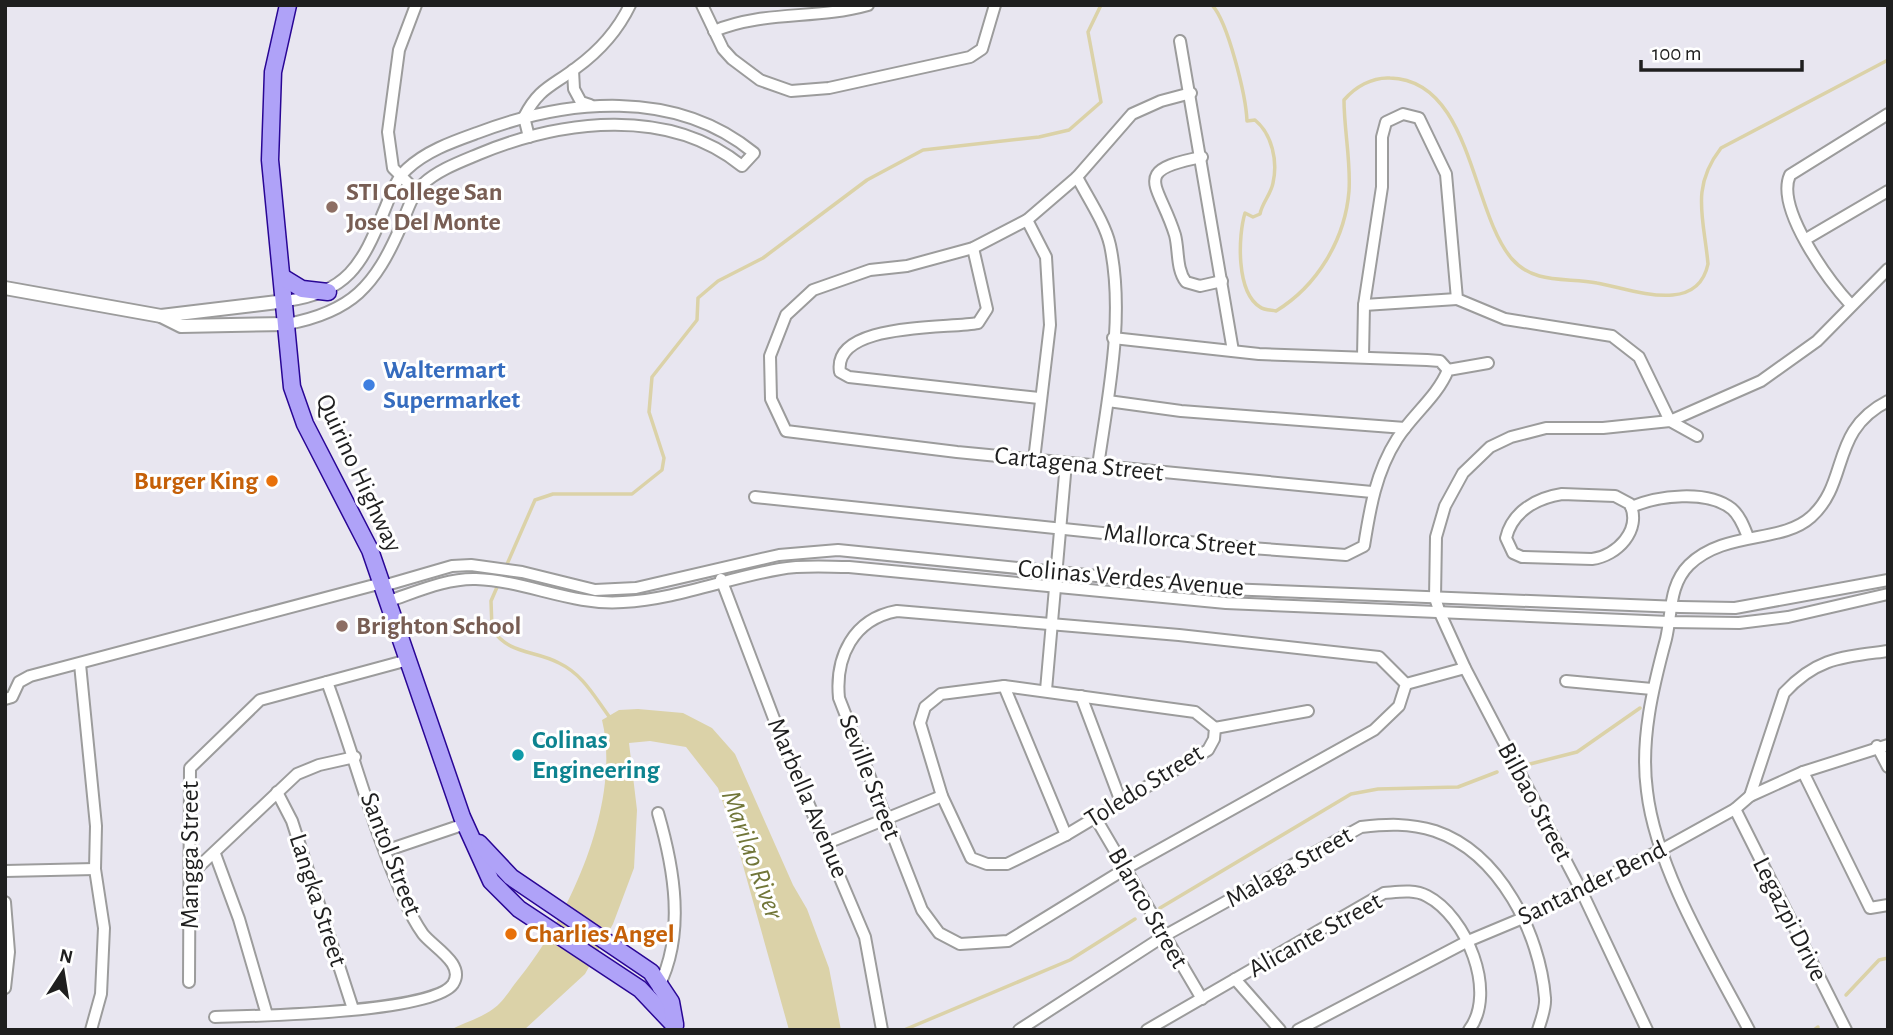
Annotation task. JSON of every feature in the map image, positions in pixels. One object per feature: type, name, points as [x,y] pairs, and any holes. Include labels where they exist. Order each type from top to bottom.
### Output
[{"type":"main road","name":"Quirino Highway","points":[[288,5],[273,72],[270,119],[272,177],[284,278],[292,387],[305,424],[370,550],[465,824],[491,881],[519,909],[652,999],[675,1028]]},
{"type":"main road","points":[[284,278],[302,289],[328,292]]},
{"type":"main road","name":"Quirino Highway","points":[[465,824],[499,867],[643,965],[660,983],[671,1002],[675,1028]]},
{"type":"street","points":[[416,5],[400,50],[388,132],[393,168],[417,192]]},
{"type":"street","points":[[528,137],[524,117],[543,88],[573,70],[617,28],[630,5]]},
{"type":"street","points":[[702,5],[714,31],[732,59],[760,80],[776,88],[807,92],[970,57],[982,48],[995,5]]},
{"type":"street","points":[[714,31],[757,17],[818,15],[867,5]]},
{"type":"street","points":[[1181,41],[1233,351]]},
{"type":"street","points":[[573,70],[575,92],[581,102],[593,106]]},
{"type":"street","points":[[1039,398],[849,377],[840,372],[838,363],[845,348],[867,337],[978,323],[987,309],[973,248],[1027,220],[1077,177],[1132,114],[1161,101],[1191,93]]},
{"type":"street","points":[[5,288],[161,316],[181,326],[287,324],[325,316],[364,290],[387,256],[417,192],[429,179],[456,164],[528,137],[583,127],[638,125],[701,141],[742,166],[754,153],[719,130],[682,115],[642,107],[593,106],[524,117],[431,152],[401,175],[367,248],[351,273],[328,292],[286,301],[161,316]]},
{"type":"street","points":[[1363,357],[1364,305],[1382,187],[1382,137],[1386,122],[1403,114],[1419,118],[1446,173],[1457,299]]},
{"type":"street","points":[[1851,305],[1829,281],[1788,203],[1785,187],[1790,175],[1888,114]]},
{"type":"street","points":[[1202,157],[1166,164],[1157,174],[1155,188],[1175,235],[1181,276],[1186,282],[1200,286],[1222,281]]},
{"type":"street","points":[[1077,177],[1110,242],[1115,282],[1108,401],[1098,466]]},
{"type":"street","points":[[1806,239],[1888,191]]},
{"type":"street","points":[[1027,220],[1046,257],[1049,325],[1034,460]]},
{"type":"street","name":"Cartagena Street","points":[[973,248],[907,266],[870,270],[813,290],[786,315],[771,356],[771,399],[786,431],[1034,460],[1372,492]]},
{"type":"street","name":"Bilbao Street","points":[[1647,1030],[1609,955],[1580,888],[1465,668],[1440,613],[1435,598],[1436,537],[1445,506],[1463,473],[1490,447],[1511,437],[1546,428],[1603,428],[1670,421],[1761,381],[1817,341],[1888,270]]},
{"type":"street","points":[[1364,305],[1457,299],[1505,319],[1612,335],[1639,357],[1670,421],[1697,436]]},
{"type":"street","points":[[1113,338],[1233,351],[1440,361],[1448,370],[1488,363]]},
{"type":"street","name":"Mallorca Street","points":[[755,497],[1346,555],[1364,546],[1372,492],[1405,428],[1441,387],[1448,370]]},
{"type":"street","points":[[1108,401],[1181,411],[1405,428]]},
{"type":"street","points":[[1749,1030],[1696,928],[1661,850],[1646,791],[1645,755],[1652,689],[1669,622],[1670,606],[1678,581],[1690,563],[1711,549],[1797,526],[1815,513],[1828,494],[1854,427],[1888,401]]},
{"type":"street","points":[[1046,690],[1066,463]]},
{"type":"street","points":[[1548,496],[1615,496],[1631,507],[1633,519],[1628,535],[1618,548],[1603,557],[1522,557],[1513,553],[1507,543],[1512,522],[1536,501],[1548,496]]},
{"type":"street","points":[[1631,507],[1662,498],[1714,502],[1733,510],[1748,537]]},
{"type":"street","name":"Colinas Verdes Avenue","points":[[384,590],[452,566],[486,566],[528,573],[595,590],[653,586],[779,555],[838,550],[1226,589],[1735,608],[1888,580]]},
{"type":"street","points":[[484,580],[486,566]]},
{"type":"street","name":"Colinas Verdes Avenue","points":[[384,590],[484,580],[526,586],[595,603],[656,599],[783,568],[849,567],[1226,604],[1739,623],[1788,617],[1888,594]]},
{"type":"street","name":"Marbella Avenue","points":[[718,570],[787,753],[865,937],[883,1030]]},
{"type":"street","points":[[526,586],[528,573]]},
{"type":"street","points":[[653,586],[656,599]]},
{"type":"street","points":[[5,699],[12,696],[19,682],[30,676],[384,590]]},
{"type":"street","name":"Seville Street","points":[[897,611],[1379,657],[1406,684],[1399,706],[1374,730],[1125,869],[1008,941],[960,944],[939,933],[922,910],[839,698],[837,678],[841,657],[849,641],[873,620],[897,611]]},
{"type":"street","points":[[1750,796],[1784,692],[1794,681],[1831,658],[1888,652]]},
{"type":"street","name":"Mangga Street","points":[[188,982],[190,768],[260,701],[408,660]]},
{"type":"street","points":[[80,664],[96,826],[95,869],[104,928],[101,994],[91,1030]]},
{"type":"street","points":[[1406,684],[1465,668]]},
{"type":"street","points":[[1566,681],[1652,689]]},
{"type":"street","name":"Santol Street","points":[[215,1017],[353,1009],[422,999],[450,987],[456,974],[451,961],[429,940],[414,920],[385,851],[355,757],[327,682]]},
{"type":"street","points":[[1004,686],[1066,835]]},
{"type":"street","name":"Toledo Street","points":[[1004,686],[1046,690],[1195,712],[1214,728],[1214,739],[1208,750],[1066,835],[1007,864],[987,864],[971,858],[942,796],[920,723],[925,707],[941,694],[1004,686]]},
{"type":"street","points":[[1081,696],[1121,802]]},
{"type":"street","points":[[1214,728],[1308,711]]},
{"type":"street","points":[[1882,745],[1888,767]]},
{"type":"street","name":"Santander Bend","points":[[1298,1030],[1468,941],[1523,918],[1661,850],[1735,809],[1750,796],[1803,772],[1882,745]]},
{"type":"street","points":[[190,875],[277,792],[306,769],[355,757]]},
{"type":"street","points":[[1803,772],[1870,908],[1888,905]]},
{"type":"street","name":"Langka Street","points":[[277,792],[292,821],[353,1009]]},
{"type":"street","points":[[827,843],[942,796]]},
{"type":"street","name":"Legazpi Drive","points":[[1735,809],[1846,1030]]},
{"type":"street","points":[[652,999],[660,983],[673,933],[674,889],[670,855],[658,813]]},
{"type":"street","name":"Blanco Street","points":[[1095,817],[1202,999]]},
{"type":"street","name":"Malaga Street","points":[[1019,1030],[1164,936],[1361,827],[1397,823],[1436,832],[1463,846],[1487,865],[1523,918],[1539,962],[1546,1001],[1538,1030]]},
{"type":"street","points":[[385,851],[465,824]]},
{"type":"street","points":[[215,854],[239,919],[268,1015]]},
{"type":"street","points":[[5,871],[95,869]]},
{"type":"street","name":"Alicante Street","points":[[1146,1030],[1384,893],[1407,891],[1427,896],[1449,915],[1468,941],[1481,982],[1479,1010],[1469,1030]]},
{"type":"street","points":[[5,902],[9,952],[5,988]]},
{"type":"street","points":[[1235,979],[1280,1030]]},
{"type":"street","points":[[1165,1020],[1174,1030]]},
{"type":"water","name":"Marilao River","points":[[619,710],[683,713],[712,728],[735,754],[793,885],[807,909],[829,968],[841,1030],[789,1030],[737,844],[718,788],[686,747],[650,741],[629,743],[637,810],[634,868],[613,924],[585,974],[524,1030],[450,1030],[483,1015],[500,1003],[555,925],[572,893],[598,822],[606,752],[602,720]]},
{"type":"waterway","points":[[611,719],[588,688],[568,668],[550,659],[514,648],[492,629],[491,601],[535,500],[553,494],[632,494],[662,470],[664,458],[649,412],[652,377],[697,320],[698,298],[718,281],[763,258],[867,180],[923,150],[1039,137],[1069,130],[1101,102],[1088,32],[1101,5]]},
{"type":"waterway","points":[[1212,5],[1224,27],[1235,60],[1247,121],[1255,120],[1261,126],[1272,148],[1275,166],[1272,187],[1260,214],[1253,217],[1245,213],[1240,249],[1243,277],[1252,300],[1262,308],[1276,311],[1291,301],[1316,275],[1342,227],[1349,191],[1344,100],[1370,81],[1390,78],[1417,84],[1438,101],[1454,124],[1498,238],[1521,267],[1541,276],[1661,295],[1691,290],[1702,280],[1708,264],[1702,218],[1702,190],[1711,163],[1721,148],[1888,60]]},
{"type":"waterway","points":[[1530,764],[1577,752],[1640,708]]},
{"type":"waterway","points":[[1160,908],[1351,794],[1378,789],[1458,787],[1497,772]]},
{"type":"waterway","points":[[904,1030],[1070,960],[1135,919]]},
{"type":"waterway","points":[[1846,995],[1879,960],[1888,958]]},
{"type":"waterway","points":[[1814,1030],[1818,1027]]},
{"type":"place","name":"STI College San Jose Del Monte","points":[[332,207]]},
{"type":"place","name":"Waltermart Supermarket","points":[[369,385]]},
{"type":"place","name":"Burger King","points":[[272,481]]},
{"type":"place","name":"Brighton School","points":[[342,626]]},
{"type":"place","name":"Colinas Engineering","points":[[518,755]]},
{"type":"place","name":"Charlies Angel","points":[[511,934]]}]
